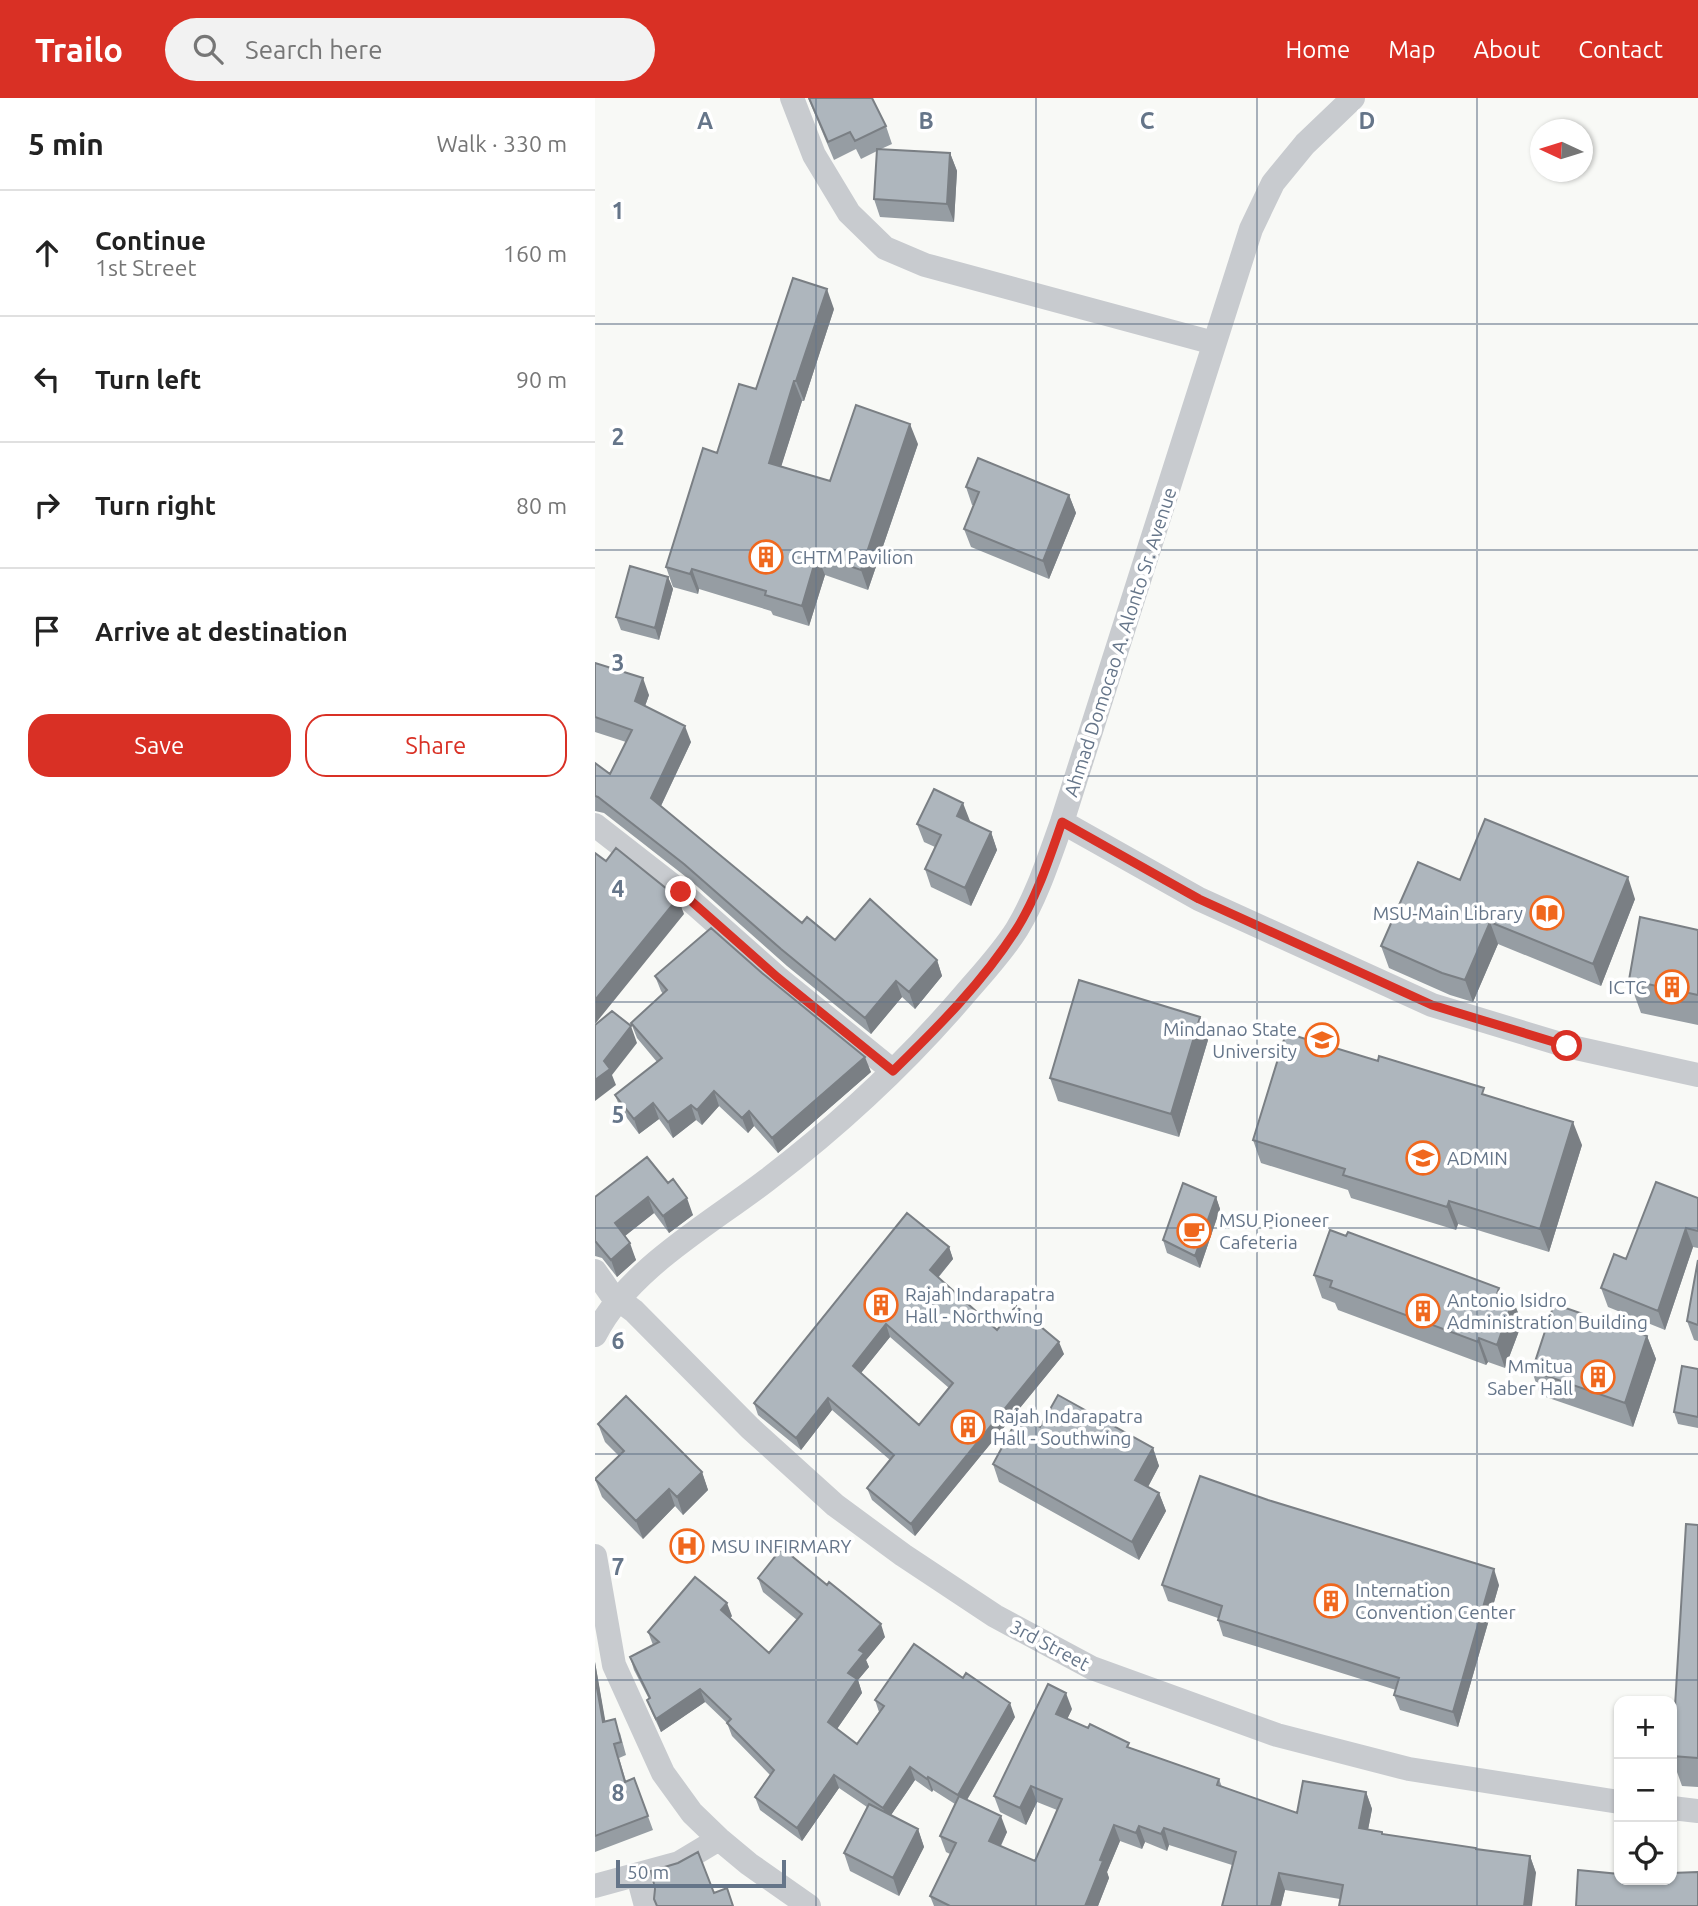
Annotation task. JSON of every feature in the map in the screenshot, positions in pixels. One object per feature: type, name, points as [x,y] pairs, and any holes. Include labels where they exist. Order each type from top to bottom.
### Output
[{"type":"street","points":[[792,98],[814,155],[849,213],[885,248],[925,265],[1214,343]]},
{"type":"street","name":"Ahmad Domocao A. Alonto Sr. Avenue","points":[[595,1335],[603,1319],[618,1301],[654,1265],[830,1130],[893,1071],[931,1033],[999,955],[1017,929],[1036,893],[1062,822],[1251,229],[1273,183],[1305,144],[1353,98]]},
{"type":"street","points":[[1062,822],[1199,899],[1432,1005],[1567,1046],[1698,1075]]},
{"type":"street","points":[[595,825],[681,892],[777,977],[893,1071]]},
{"type":"street","name":"3rd Street","points":[[595,1271],[618,1301],[633,1311],[750,1428],[835,1505],[995,1616],[1092,1668],[1277,1735],[1409,1769],[1614,1801]]},
{"type":"street","points":[[595,1556],[614,1665],[663,1773],[692,1813],[719,1839],[749,1864],[809,1906]]},
{"type":"street","points":[[1677,1809],[1698,1811]]},
{"type":"street","points":[[595,1886],[679,1863],[719,1839]]},
{"type":"street","points":[[638,1876],[646,1906]]},
{"type":"building","points":[[809,98],[872,98],[886,126],[855,141],[850,132],[828,142]]},
{"type":"building","points":[[877,149],[950,153],[947,204],[874,199]]},
{"type":"building","points":[[793,278],[827,289],[794,381],[769,463],[830,481],[856,405],[910,424],[861,570],[817,555],[802,606],[765,595],[766,591],[692,569],[690,574],[666,567],[703,448],[717,453],[739,384],[756,389]]},
{"type":"building","points":[[978,458],[1069,495],[1043,561],[964,529],[979,492],[966,487]]},
{"type":"building","points":[[630,566],[668,577],[655,628],[616,617]]},
{"type":"building","points":[[595,663],[643,678],[635,701],[685,726],[651,798],[802,923],[807,917],[835,940],[870,899],[937,960],[909,992],[896,981],[865,1018],[684,864],[595,796],[595,763],[610,774],[632,730],[595,717]]},
{"type":"building","points":[[934,789],[963,803],[957,816],[991,832],[965,888],[925,869],[941,835],[917,824]]},
{"type":"building","points":[[1485,819],[1628,877],[1593,964],[1490,922],[1465,980],[1442,973],[1381,946],[1418,862],[1460,880]]},
{"type":"building","points":[[616,848],[678,898],[595,1000],[595,853],[606,861]]},
{"type":"building","points":[[1640,917],[1698,930],[1698,995],[1629,980]]},
{"type":"building","points":[[711,928],[865,1057],[772,1138],[749,1111],[742,1118],[714,1091],[697,1110],[691,1105],[668,1122],[653,1103],[634,1119],[615,1095],[662,1058],[631,1023],[667,990],[655,976]]},
{"type":"building","points":[[1079,980],[1200,1017],[1171,1114],[1050,1078]]},
{"type":"building","points":[[612,1011],[631,1026],[604,1061],[610,1069],[595,1080],[595,1025]]},
{"type":"building","points":[[1286,1033],[1378,1061],[1379,1056],[1484,1088],[1482,1094],[1573,1122],[1540,1229],[1449,1201],[1447,1207],[1343,1175],[1345,1169],[1253,1140]]},
{"type":"building","points":[[647,1157],[668,1183],[673,1179],[687,1198],[663,1216],[648,1197],[615,1223],[630,1243],[611,1260],[595,1241],[595,1197]]},
{"type":"building","points":[[1656,1182],[1698,1198],[1698,1231],[1686,1228],[1658,1311],[1601,1288],[1614,1254],[1626,1259]]},
{"type":"building","name":"MSU Pioneer Cafeteria","points":[[1183,1183],[1216,1197],[1195,1256],[1163,1240]]},
{"type":"building","points":[[907,1213],[949,1247],[930,1270],[997,1330],[1016,1306],[1059,1342],[911,1524],[867,1488],[894,1455],[828,1398],[796,1438],[754,1403]],"holes":[[[886,1324],[953,1383],[919,1425],[853,1366]]]},
{"type":"building","name":"Antonio Isidro Administration Building","points":[[1330,1230],[1346,1236],[1348,1232],[1499,1288],[1497,1294],[1513,1300],[1497,1345],[1479,1338],[1478,1342],[1330,1287],[1332,1281],[1314,1275]]},
{"type":"building","points":[[1698,1260],[1698,1325],[1687,1321]]},
{"type":"building","name":"Mmitua Saber Hall","points":[[1554,1304],[1647,1336],[1625,1403],[1532,1371]]},
{"type":"building","points":[[1682,1366],[1698,1369],[1698,1417],[1674,1412]]},
{"type":"building","points":[[1058,1395],[1153,1448],[1135,1480],[1159,1493],[1132,1542],[993,1464],[1019,1416],[1040,1427]]},
{"type":"building","points":[[626,1396],[702,1472],[677,1497],[669,1489],[636,1521],[595,1479],[624,1451],[598,1424]]},
{"type":"building","points":[[1200,1476],[1268,1500],[1494,1569],[1453,1712],[1394,1695],[1399,1678],[1218,1620],[1222,1606],[1162,1585]]},
{"type":"building","points":[[1686,1524],[1698,1525],[1698,1758],[1677,1756],[1676,1696]]},
{"type":"building","points":[[782,1548],[881,1624],[859,1650],[864,1653],[848,1673],[857,1679],[828,1722],[857,1744],[884,1706],[875,1700],[914,1644],[963,1678],[966,1673],[1010,1703],[958,1795],[910,1767],[883,1808],[834,1775],[797,1828],[755,1797],[774,1770],[727,1723],[731,1719],[700,1689],[656,1719],[647,1700],[650,1698],[630,1657],[659,1642],[648,1632],[695,1577],[727,1603],[721,1610],[769,1653],[802,1614],[758,1578]]},
{"type":"building","points":[[595,1677],[603,1722],[615,1719],[621,1742],[614,1744],[625,1782],[634,1778],[648,1816],[595,1836]]},
{"type":"building","points":[[1048,1684],[1066,1693],[1056,1714],[1088,1728],[1090,1724],[1129,1743],[1127,1747],[1219,1779],[1217,1785],[1297,1813],[1303,1781],[1366,1792],[1359,1828],[1382,1834],[1530,1856],[1524,1906],[1339,1906],[1343,1885],[1279,1873],[1271,1906],[1222,1906],[1236,1852],[1164,1828],[1161,1834],[1139,1826],[1136,1833],[1114,1825],[1085,1906],[950,1906],[930,1896],[956,1843],[940,1836],[959,1796],[1001,1816],[989,1841],[1035,1861],[1062,1799],[1031,1786],[1020,1808],[994,1796]]},
{"type":"building","points":[[869,1804],[918,1829],[893,1878],[844,1853]]},
{"type":"building","points":[[698,1852],[714,1893],[727,1888],[733,1906],[657,1906],[651,1871],[678,1863]]},
{"type":"building","points":[[1578,1870],[1614,1874],[1614,1885],[1677,1885],[1677,1873],[1698,1872],[1698,1906],[1576,1906]]},
{"type":"place","name":"CHTM Pavilion","points":[[766,557]]},
{"type":"place","name":"MSU-Main Library","points":[[1547,913]]},
{"type":"place","name":"ICTC","points":[[1672,987]]},
{"type":"place","name":"Mindanao State University","points":[[1322,1040]]},
{"type":"place","name":"ADMIN","points":[[1423,1158]]},
{"type":"place","name":"MSU Pioneer Cafeteria","points":[[1194,1231]]},
{"type":"place","name":"Rajah Indarapatra Hall - Northwing","points":[[881,1305]]},
{"type":"place","name":"Antonio Isidro Administration Building","points":[[1423,1311]]},
{"type":"place","name":"Mmitua Saber Hall","points":[[1598,1377]]},
{"type":"place","name":"Rajah Indarapatra Hall - Southwing","points":[[968,1427]]},
{"type":"place","name":"MSU INFIRMARY","points":[[687,1546]]},
{"type":"place","name":"Internation Convention Center","points":[[1331,1601]]},
{"type":"route","points":[[681,892],[777,977],[893,1071],[931,1033],[999,955],[1017,929],[1036,893],[1062,822],[1199,899],[1432,1005],[1567,1046]]}]
